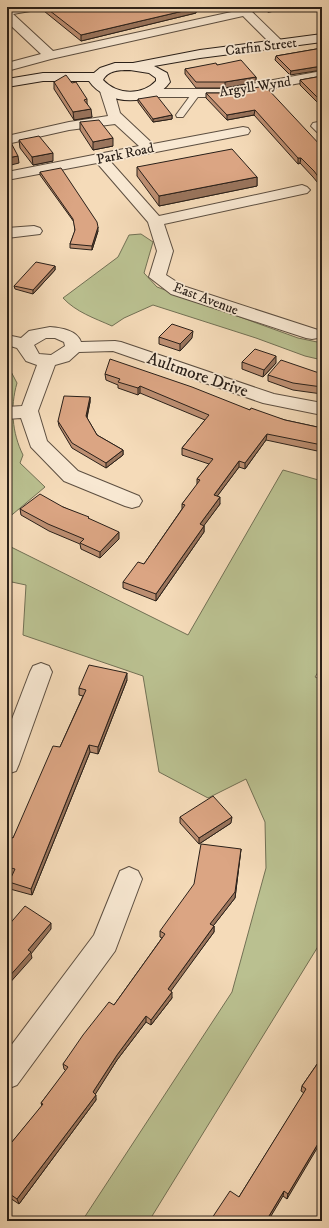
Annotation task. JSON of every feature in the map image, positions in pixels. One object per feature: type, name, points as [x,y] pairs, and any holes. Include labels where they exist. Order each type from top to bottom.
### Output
[{"type":"street","points":[[7,13],[32,7]]},
{"type":"street","points":[[7,66],[242,10],[279,44]]},
{"type":"street","points":[[7,13],[50,55]]},
{"type":"street","name":"Carfin Street","points":[[135,66],[200,54],[322,38]]},
{"type":"street","name":"Carfin Street","points":[[157,85],[173,66],[200,54]]},
{"type":"street","points":[[149,148],[115,116],[102,86],[100,74],[111,68],[135,66],[153,70],[157,85]]},
{"type":"street","name":"Argyll Wynd","points":[[102,86],[129,95],[157,85],[192,94],[225,93],[322,75]]},
{"type":"street","points":[[13,81],[54,80],[102,86]]},
{"type":"street","points":[[7,140],[115,116],[129,95]]},
{"type":"street","points":[[7,127],[60,116]]},
{"type":"street","points":[[182,121],[194,140]]},
{"type":"street","name":"Park Road","points":[[7,176],[101,159],[243,130]]},
{"type":"street","points":[[101,159],[155,221],[302,190]]},
{"type":"street","name":"East Avenue","points":[[155,221],[164,251],[157,277],[177,290],[312,334]]},
{"type":"street","points":[[7,233],[34,231]]},
{"type":"street","points":[[50,332],[66,335],[73,341],[74,347],[70,354],[64,358],[48,361],[30,356],[26,352],[25,345],[34,336],[50,332]]},
{"type":"street","points":[[7,340],[25,345]]},
{"type":"street","name":"Aultmore Drive","points":[[74,347],[115,346],[270,399],[322,409]]},
{"type":"street","points":[[48,361],[29,411],[38,443],[71,476],[132,501]]},
{"type":"street","points":[[7,413],[29,411]]},
{"type":"street","points":[[7,764],[41,672]]},
{"type":"street","points":[[7,1075],[105,942],[130,879]]},
{"type":"lane","points":[[182,121],[192,94]]},
{"type":"green space","points":[[141,234],[153,242],[144,273],[157,287],[298,338],[322,343],[322,360],[305,356],[256,338],[153,305],[124,318],[112,326],[79,311],[63,298],[118,257],[129,235]]},
{"type":"green space","points":[[7,364],[17,383],[13,401],[13,420],[16,438],[23,455],[20,463],[45,487],[7,519]]},
{"type":"green space","points":[[283,470],[322,481],[322,666],[315,677],[322,680],[322,940],[149,1221],[82,1221],[232,992],[266,868],[265,822],[246,779],[208,798],[159,772],[143,676],[23,635],[26,585],[7,581],[7,545],[188,635]]},
{"type":"building","points":[[45,7],[195,7],[196,8],[81,35]]},
{"type":"building","points":[[322,48],[322,66],[291,71],[276,56]]},
{"type":"building","points":[[241,60],[256,77],[225,82],[196,82],[185,69],[216,63],[217,65]]},
{"type":"building","points":[[66,75],[72,83],[76,82],[87,99],[84,100],[91,109],[73,112],[54,82]]},
{"type":"building","points":[[322,76],[322,102],[300,80]]},
{"type":"building","points":[[265,86],[322,147],[322,182],[314,171],[301,158],[298,158],[255,110],[227,115],[206,93],[225,93]]},
{"type":"building","points":[[157,96],[172,115],[153,119],[138,99]]},
{"type":"building","points":[[99,120],[113,138],[93,142],[80,122]]},
{"type":"building","points":[[39,136],[53,153],[32,157],[19,140]]},
{"type":"building","points":[[8,137],[18,156],[7,158]]},
{"type":"building","points":[[232,149],[257,177],[159,196],[137,167]]},
{"type":"building","points":[[61,168],[97,222],[98,227],[92,246],[70,244],[75,230],[73,219],[40,172]]},
{"type":"building","points":[[36,262],[55,266],[33,290],[14,286]]},
{"type":"building","points":[[172,324],[193,331],[180,344],[159,337]]},
{"type":"building","points":[[255,349],[276,356],[264,370],[242,362]]},
{"type":"building","points":[[110,359],[192,387],[250,410],[251,408],[285,420],[322,428],[322,445],[267,434],[245,463],[239,461],[214,495],[220,497],[200,524],[204,526],[156,594],[123,582],[138,562],[144,564],[185,505],[182,504],[200,480],[197,479],[213,459],[182,448],[209,415],[140,386],[138,388],[118,382],[120,379],[105,374]]},
{"type":"building","points":[[281,360],[322,374],[322,387],[293,383],[268,375]]},
{"type":"building","points":[[64,396],[90,397],[86,416],[97,435],[123,450],[106,463],[72,443],[58,421]]},
{"type":"building","points":[[40,494],[63,507],[89,517],[88,518],[119,532],[100,552],[80,543],[84,539],[48,524],[20,509]]},
{"type":"building","points":[[89,665],[127,673],[98,747],[89,745],[31,889],[9,882],[15,869],[7,867],[7,836],[13,838],[53,746],[60,747],[86,690],[79,688]]},
{"type":"building","points":[[213,796],[232,817],[199,838],[180,817]]},
{"type":"building","points":[[201,844],[241,849],[235,892],[210,924],[214,926],[168,989],[172,992],[151,1020],[146,1016],[117,1055],[93,1092],[96,1095],[17,1199],[7,1192],[7,1148],[43,1104],[41,1103],[68,1067],[63,1064],[83,1035],[109,1002],[114,1005],[165,934],[160,931],[194,884]]},
{"type":"building","points":[[25,906],[51,923],[28,950],[31,952],[7,979],[7,927]]},
{"type":"building","points":[[322,1057],[322,1137],[288,1194],[284,1191],[266,1221],[210,1221],[230,1191],[239,1197],[306,1089],[302,1086]]}]
